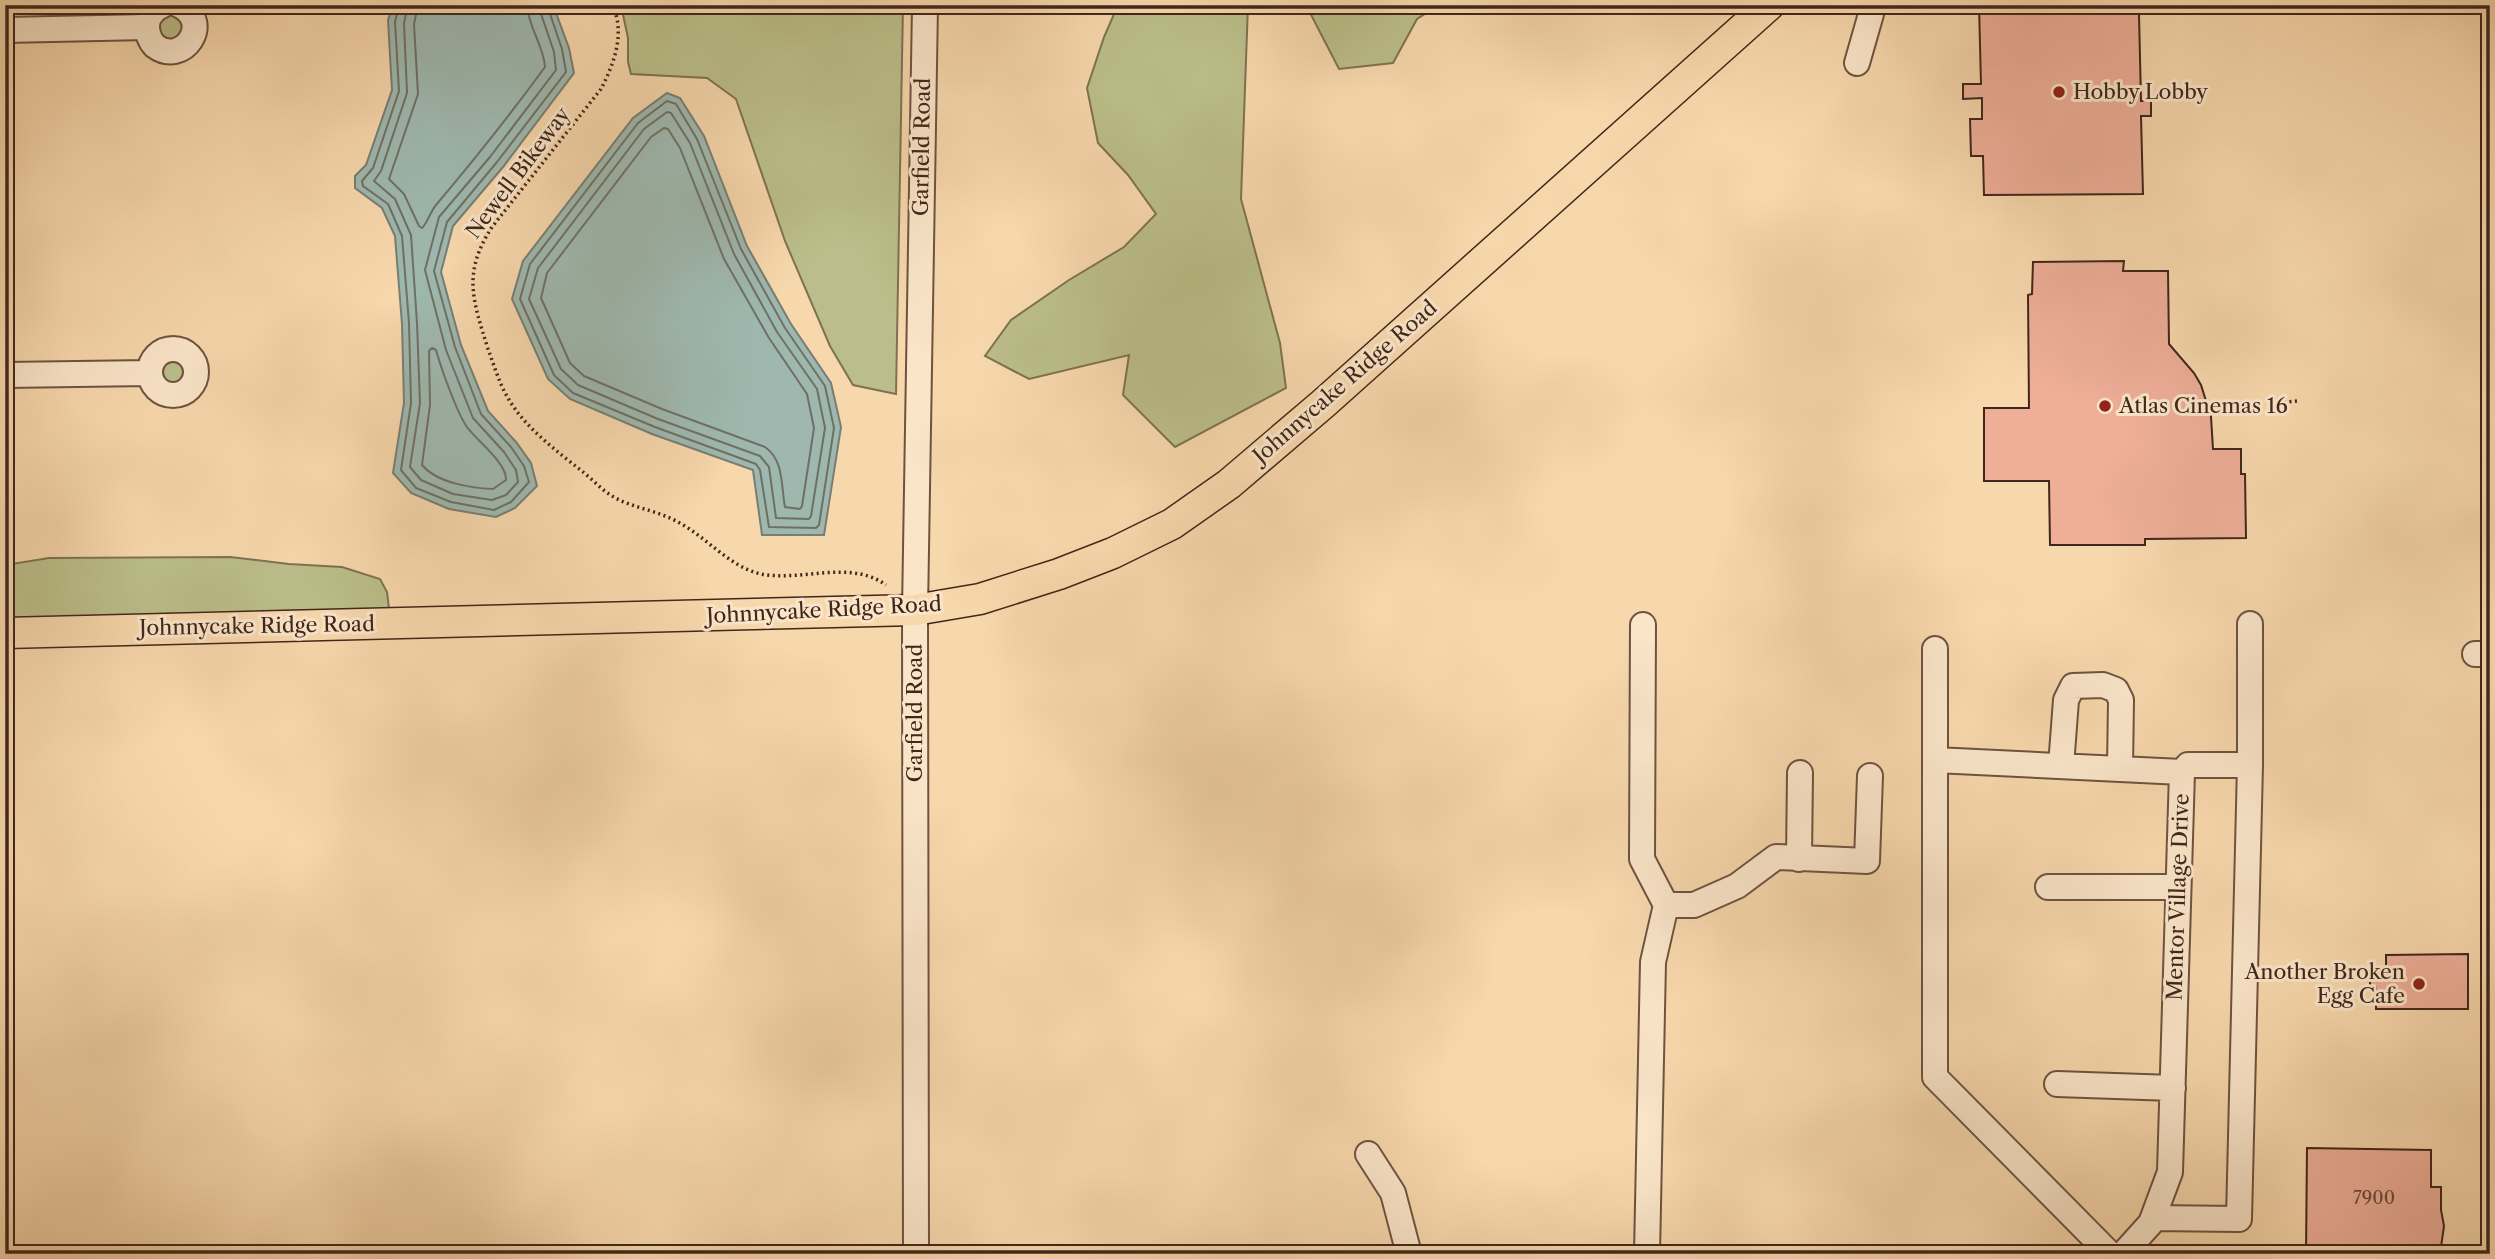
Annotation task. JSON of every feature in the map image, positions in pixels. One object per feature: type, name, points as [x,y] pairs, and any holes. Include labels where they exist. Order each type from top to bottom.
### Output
[{"type":"main road","name":"Johnnycake Ridge Road","points":[[5,633],[901,611],[980,599],[1059,574],[1114,552],[1172,524],[1229,484],[1324,403],[1769,5]]},
{"type":"street","points":[[163,5],[152,12],[147,27],[151,42],[164,51],[179,50],[186,46],[194,33],[195,25],[188,11],[179,5]]},
{"type":"street","name":"Garfield Road","points":[[916,1254],[901,611],[925,5]]},
{"type":"street","points":[[1857,63],[1871,14],[1871,5]]},
{"type":"street","points":[[5,30],[147,27]]},
{"type":"street","points":[[5,375],[149,373]]},
{"type":"street","points":[[2153,1218],[2239,1219],[2250,765],[2250,624]]},
{"type":"street","points":[[1643,625],[1642,859],[1666,905],[1653,962],[1647,1254]]},
{"type":"street","points":[[1935,649],[1935,1077],[2110,1254]]},
{"type":"street","points":[[2061,766],[2066,700],[2073,686],[2103,685],[2116,690],[2121,700],[2120,769]]},
{"type":"street","name":"Mentor Village Drive","points":[[1935,760],[2182,772],[2170,1172],[2151,1223],[2123,1254]]},
{"type":"street","points":[[2182,772],[2188,765],[2250,765]]},
{"type":"street","points":[[1799,859],[1800,773]]},
{"type":"street","points":[[1666,905],[1694,905],[1737,886],[1776,857],[1867,861],[1870,776]]},
{"type":"street","points":[[2048,887],[2178,887]]},
{"type":"street","points":[[2057,1084],[2173,1088]]},
{"type":"street","points":[[1368,1154],[1393,1194],[1409,1254]]},
{"type":"path","name":"Newell Bikeway","points":[[612,5],[618,37],[617,50],[601,89],[492,228],[479,250],[474,268],[473,303],[507,397],[538,434],[612,495],[674,520],[705,538],[745,569],[761,574],[868,575],[888,587],[901,611]]},
{"type":"path","points":[[2273,403],[2297,401]]},
{"type":"green space","points":[[621,5],[903,5],[896,394],[853,385],[830,346],[785,241],[736,99],[707,78],[631,74],[628,38]]},
{"type":"green space","points":[[1118,5],[1248,5],[1241,199],[1280,343],[1286,388],[1175,447],[1123,395],[1129,355],[1029,379],[985,356],[1011,320],[1069,280],[1124,247],[1156,214],[1128,175],[1098,143],[1087,88]]},
{"type":"green space","points":[[1306,5],[1439,5],[1417,19],[1393,63],[1339,69]]},
{"type":"green space","points":[[171,15],[180,19],[184,28],[180,37],[171,41],[162,37],[158,28],[162,19]]},
{"type":"green space","points":[[173,360],[182,364],[186,373],[182,382],[173,386],[164,382],[160,373],[164,364]]},
{"type":"green space","points":[[230,557],[342,567],[380,579],[387,592],[390,617],[5,623],[5,565],[49,558]]},
{"type":"water","points":[[393,5],[553,5],[569,48],[574,73],[503,167],[453,226],[441,272],[461,345],[488,411],[531,463],[537,486],[515,508],[496,517],[449,509],[411,493],[393,473],[404,403],[402,324],[395,236],[382,208],[355,188],[355,176],[366,165],[392,90],[388,20]]},
{"type":"water","points":[[667,93],[680,98],[704,136],[747,246],[791,324],[831,383],[841,427],[824,535],[762,535],[753,470],[652,434],[570,399],[548,379],[512,299],[523,261],[633,118]]},
{"type":"building","points":[[1979,5],[2149,5],[2139,15],[2141,101],[2151,101],[2151,116],[2141,116],[2143,194],[1984,195],[1983,156],[1971,156],[1970,119],[1982,119],[1982,98],[1963,99],[1963,84],[1981,84]]},
{"type":"building","points":[[2124,261],[2123,271],[2168,271],[2169,344],[2201,385],[2211,417],[2213,449],[2241,449],[2241,474],[2245,474],[2246,538],[2145,539],[2145,545],[2050,545],[2049,481],[1984,481],[1984,408],[2029,408],[2028,295],[2032,294],[2033,262]]},
{"type":"building","name":"Another Broken Egg Cafe","points":[[2468,954],[2468,1009],[2376,1009],[2376,987],[2370,988],[2370,980],[2386,980],[2386,955]]},
{"type":"building","points":[[2307,1148],[2431,1150],[2431,1187],[2441,1187],[2444,1226],[2440,1254],[2306,1254]]},
{"type":"place","name":"Hobby Lobby","points":[[2059,92]]},
{"type":"place","name":"Atlas Cinemas 16","points":[[2105,406]]},
{"type":"place","name":"Another Broken Egg Cafe","points":[[2419,984]]}]
